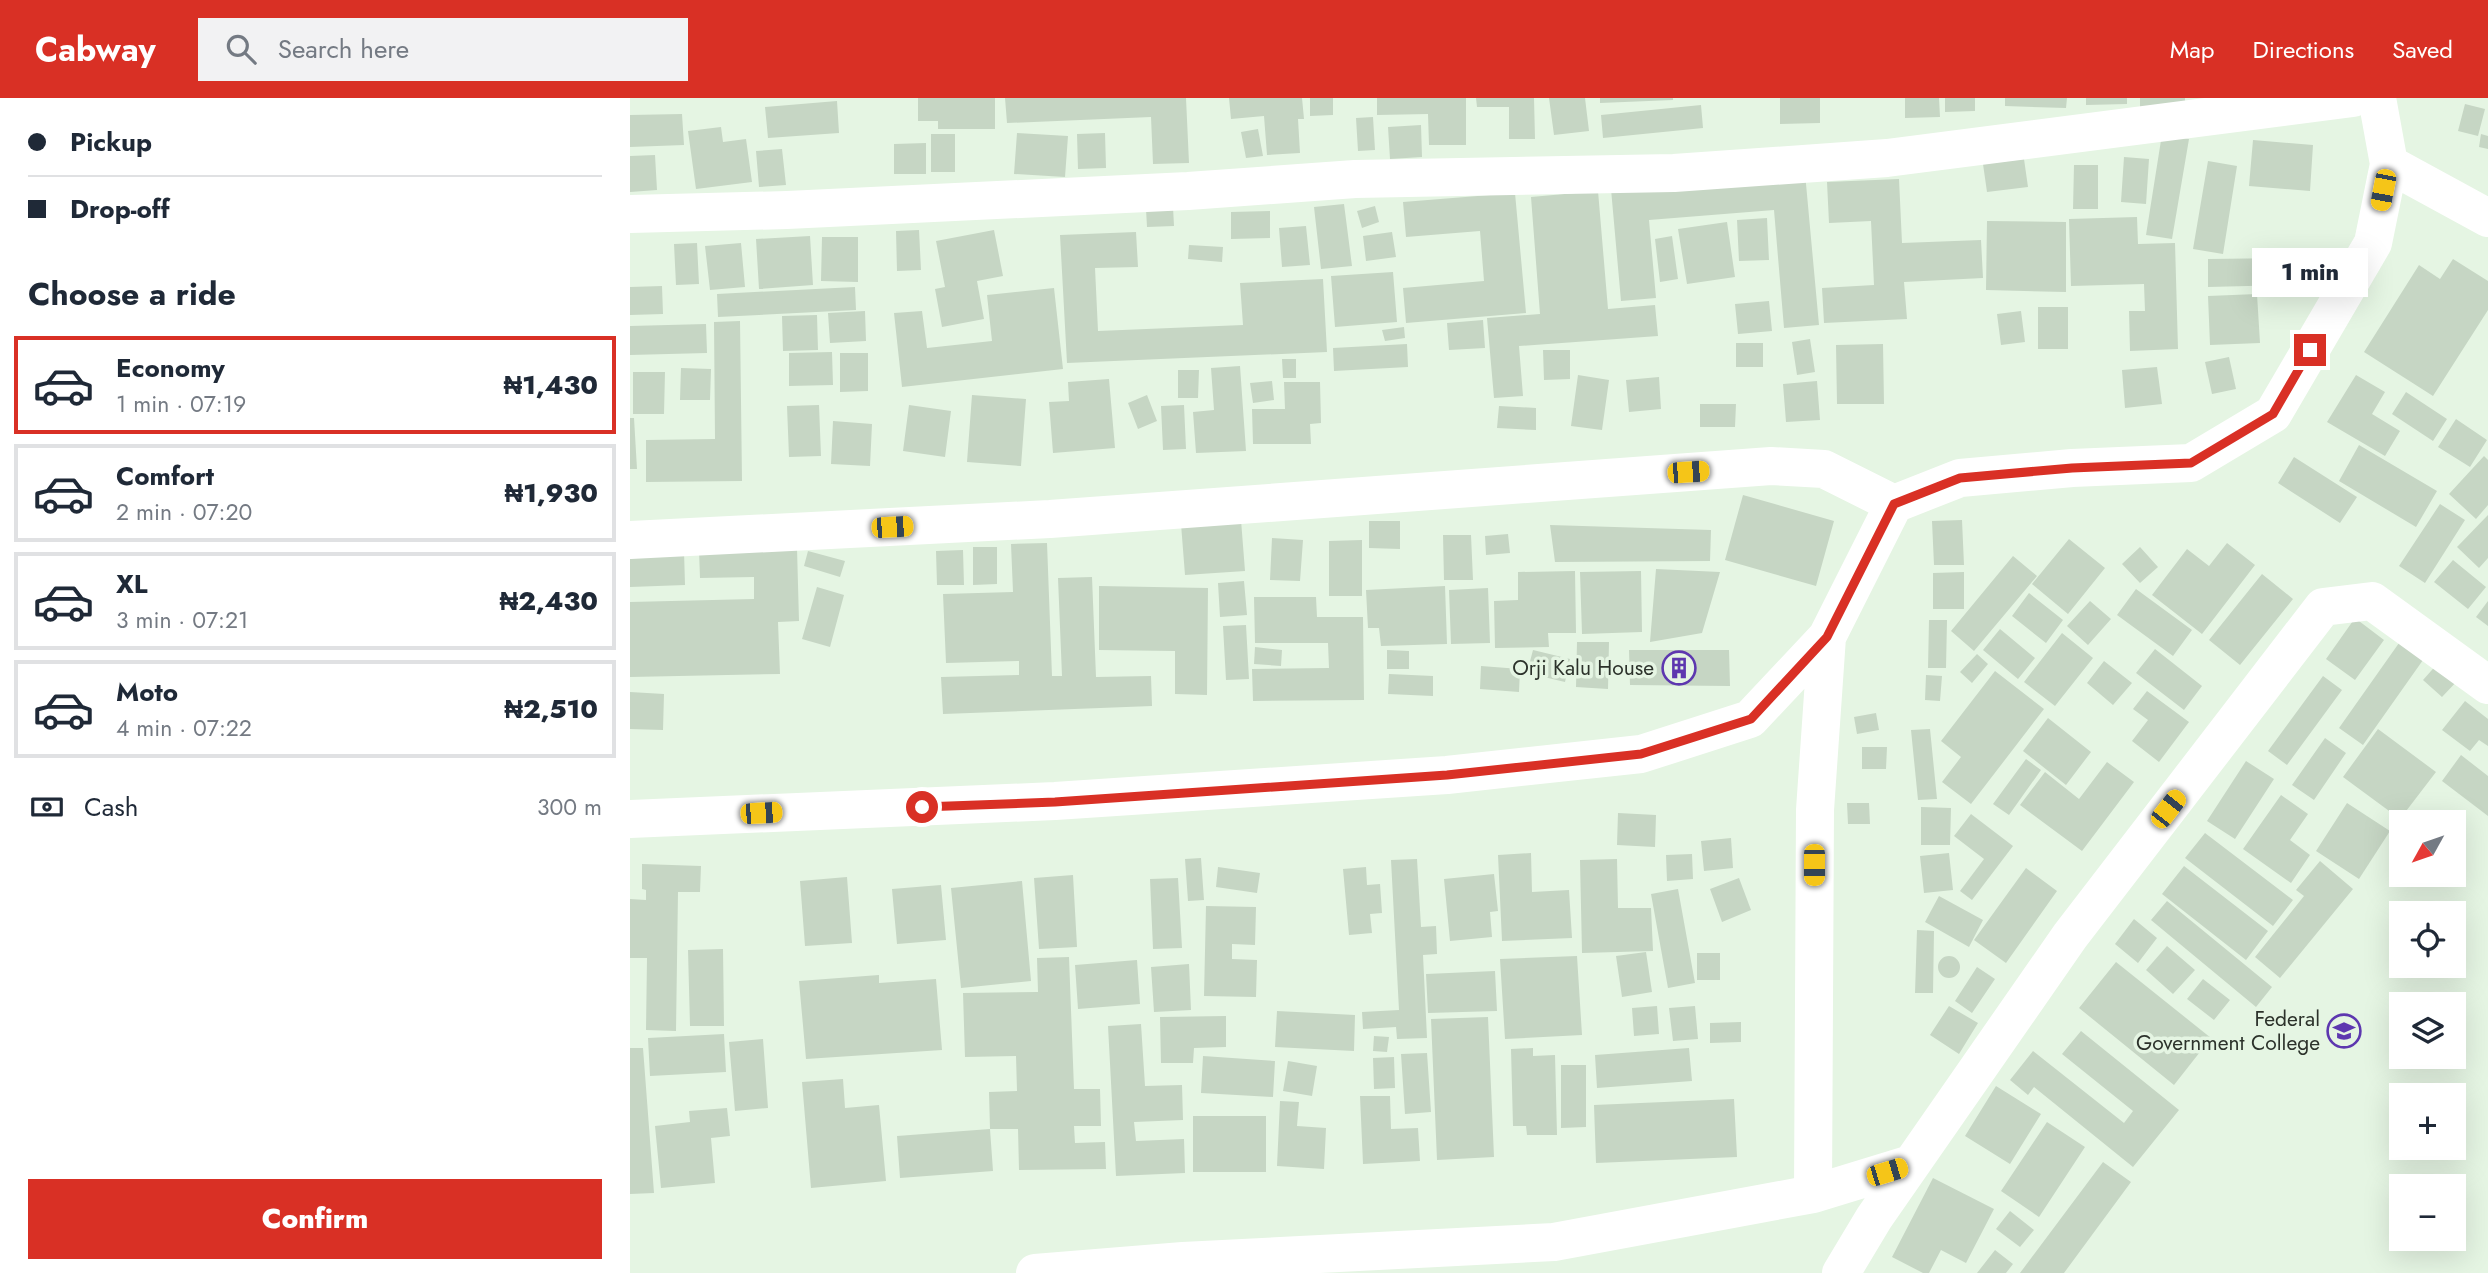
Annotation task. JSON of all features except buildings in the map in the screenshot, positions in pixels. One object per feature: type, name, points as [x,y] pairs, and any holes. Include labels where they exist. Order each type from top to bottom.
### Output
[{"type":"street","points":[[630,214],[787,210],[1160,192],[1354,178],[1687,172],[1887,158],[2353,98]]},
{"type":"street","points":[[630,819],[1069,801],[1447,775],[1641,754],[1751,719],[1827,637],[1894,504],[1960,478],[2072,468],[2191,463],[2273,414],[2373,243],[2389,164],[2376,98]]},
{"type":"street","points":[[2389,164],[2488,218]]},
{"type":"street","points":[[630,540],[1050,519],[1771,466],[1824,469],[1894,504]]},
{"type":"street","points":[[1841,1273],[1911,1164],[2070,936],[2323,607],[2372,601],[2488,685]]},
{"type":"street","points":[[1813,1194],[1815,810],[1827,637]]},
{"type":"street","points":[[1035,1273],[1183,1267],[1554,1242],[1813,1194],[1911,1164]]},
{"type":"place","name":"Orji Kalu House","points":[[1679,668]]},
{"type":"place","name":"Federal Government College","points":[[2344,1031]]},
{"type":"route","points":[[922,807],[1055,802],[1447,775],[1641,754],[1751,719],[1827,637],[1894,504],[1960,478],[2072,468],[2191,463],[2273,414],[2310,350]]}]
